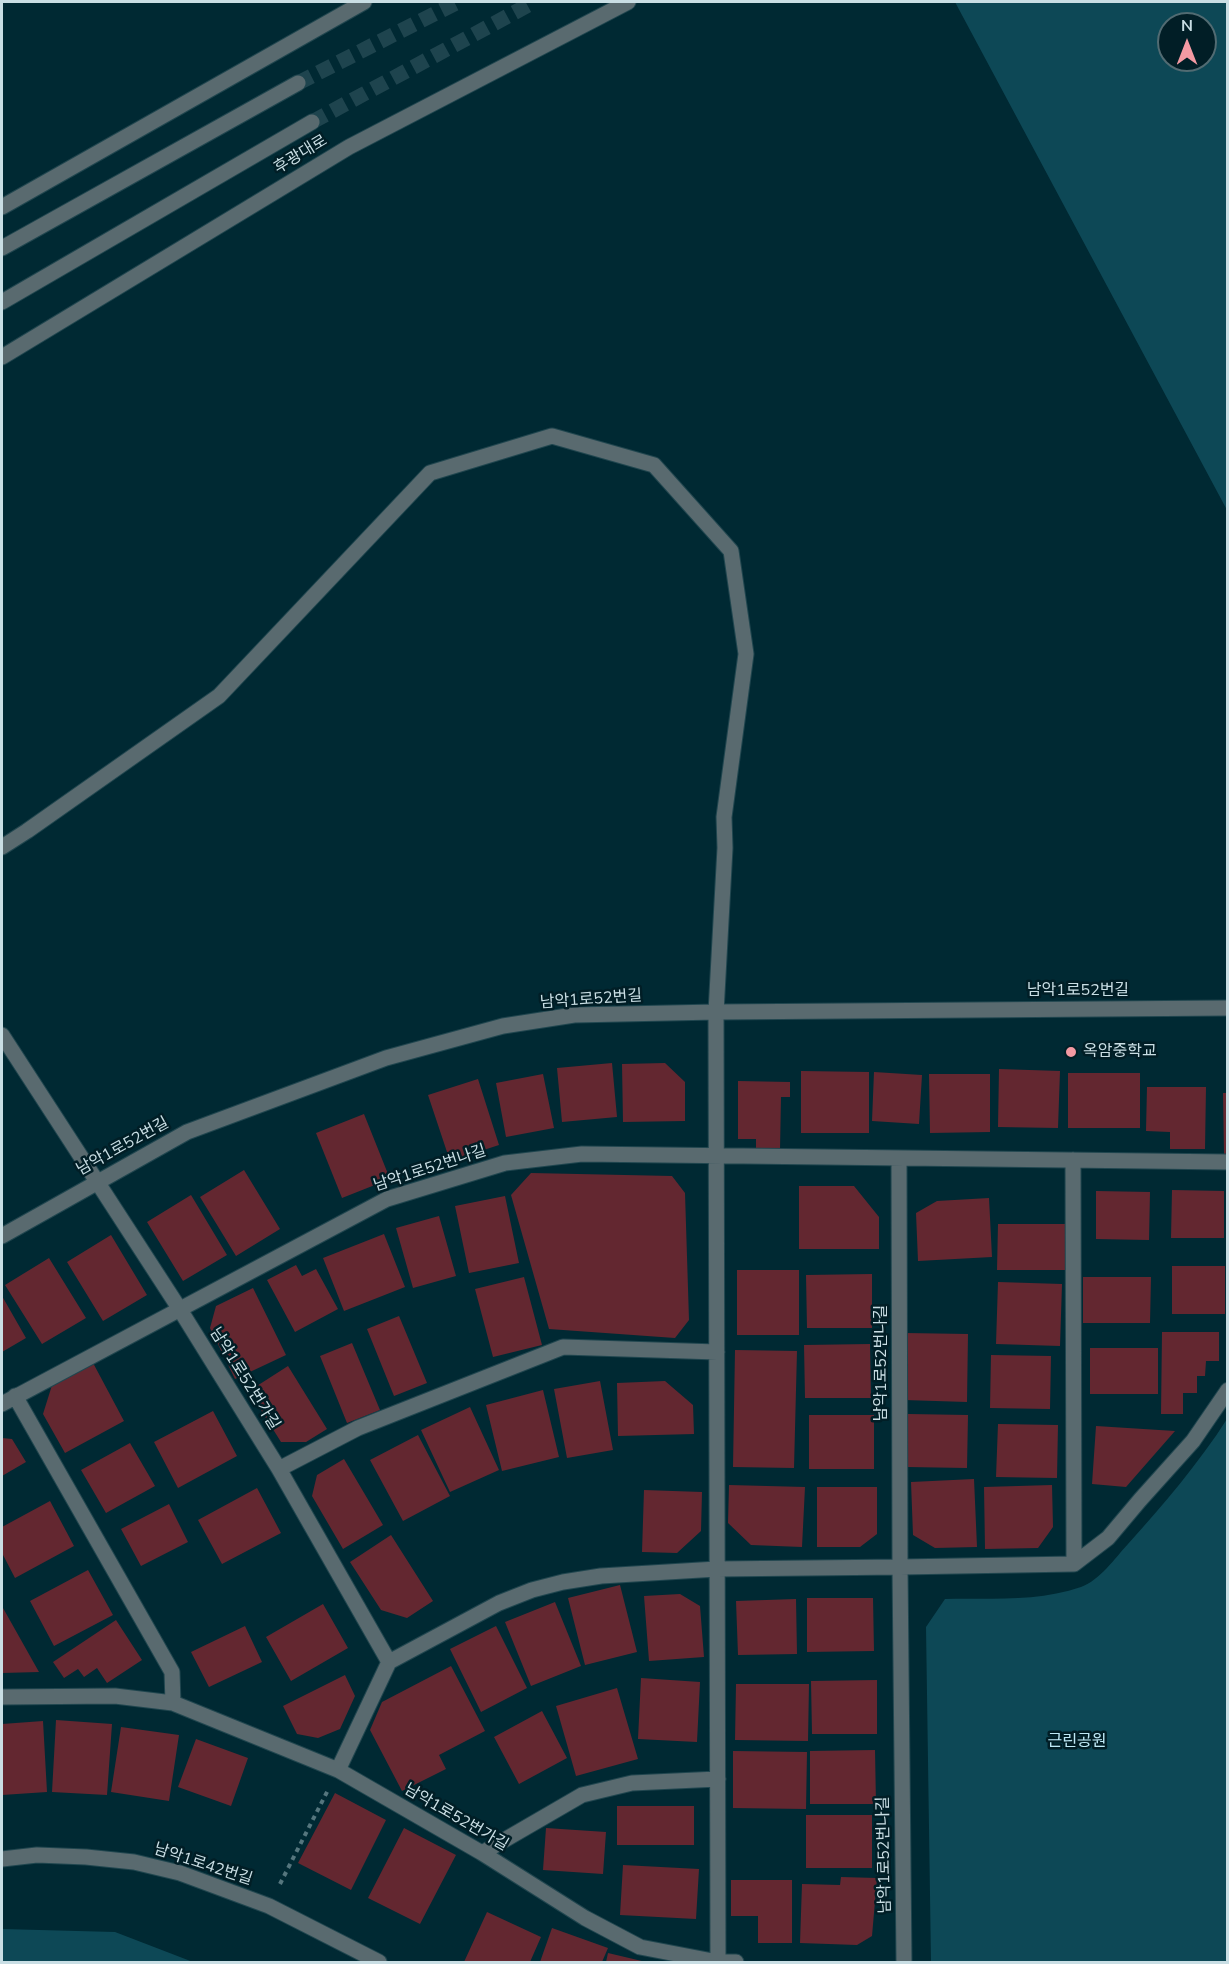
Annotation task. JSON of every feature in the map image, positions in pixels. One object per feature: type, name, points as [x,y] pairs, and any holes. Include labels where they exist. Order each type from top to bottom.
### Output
[{"type":"street","points":[[2,207],[363,2]]},
{"type":"street","name":"후광대로","points":[[2,357],[349,147],[628,2]]},
{"type":"street","points":[[2,248],[298,83]]},
{"type":"street","name":"후광대로","points":[[2,302],[312,122]]},
{"type":"street","points":[[2,847],[219,696],[430,472],[552,436],[654,465],[731,551],[746,654],[724,817],[725,848],[716,1012],[718,1962],[736,1962]]},
{"type":"street","name":"남악1로52번길","points":[[2,1236],[188,1132],[386,1059],[503,1026],[574,1016],[716,1012],[1227,1008]]},
{"type":"street","name":"남악1로52번가길","points":[[2,1035],[179,1308],[279,1469],[389,1662]]},
{"type":"street","name":"남악1로52번나길","points":[[179,1308],[387,1198],[505,1163],[582,1154],[1227,1162]]},
{"type":"street","name":"남악1로52번나길","points":[[899,1158],[904,1962]]},
{"type":"street","points":[[1073,1160],[1074,1564]]},
{"type":"street","points":[[2,1404],[179,1308]]},
{"type":"street","points":[[279,1469],[358,1428],[562,1347],[717,1352]]},
{"type":"street","points":[[338,1770],[389,1662],[499,1603],[532,1590],[562,1582],[601,1576],[717,1569],[1074,1564],[1108,1538],[1193,1441],[1227,1389]]},
{"type":"street","points":[[15,1396],[172,1672],[173,1703]]},
{"type":"street","name":"남악1로52번가길","points":[[2,1697],[115,1696],[173,1703],[338,1770],[483,1853],[585,1918],[640,1947],[718,1962]]},
{"type":"street","points":[[483,1853],[582,1795],[632,1783],[718,1779]]},
{"type":"street","name":"남악1로42번길","points":[[2,1859],[37,1855],[86,1857],[134,1862],[180,1873],[269,1906],[379,1962]]},
{"type":"path","points":[[269,1906],[338,1770]]},
{"type":"green space","points":[[955,2],[1227,2],[1227,510]]},
{"type":"green space","name":"근린공원","points":[[1227,1419],[1227,1962],[931,1962],[926,1627],[945,1599],[1031,1597],[1065,1592],[1088,1584],[1101,1574],[1167,1499],[1205,1452]]},
{"type":"green space","points":[[2,1929],[115,1932],[193,1962],[2,1962]]},
{"type":"building","points":[[612,1063],[617,1117],[562,1122],[557,1068]]},
{"type":"building","points":[[665,1063],[685,1082],[685,1121],[623,1122],[622,1064]]},
{"type":"building","points":[[999,1069],[1060,1071],[1058,1128],[998,1127]]},
{"type":"building","points":[[801,1071],[869,1072],[869,1133],[801,1133]]},
{"type":"building","points":[[874,1072],[922,1075],[919,1124],[872,1121]]},
{"type":"building","points":[[1068,1073],[1140,1073],[1140,1128],[1068,1128]]},
{"type":"building","points":[[543,1074],[554,1128],[506,1137],[496,1083]]},
{"type":"building","points":[[929,1074],[990,1074],[990,1132],[930,1133]]},
{"type":"building","points":[[478,1079],[499,1145],[450,1161],[428,1095]]},
{"type":"building","points":[[738,1081],[790,1082],[790,1097],[781,1097],[780,1150],[756,1150],[756,1139],[738,1139]]},
{"type":"building","points":[[1147,1087],[1206,1087],[1205,1149],[1170,1149],[1170,1132],[1146,1131]]},
{"type":"building","points":[[1223,1093],[1228,1093],[1228,1154],[1224,1154]]},
{"type":"building","points":[[364,1114],[390,1179],[342,1198],[316,1133]]},
{"type":"building","points":[[244,1170],[280,1229],[236,1256],[200,1197]]},
{"type":"building","points":[[531,1173],[672,1176],[685,1193],[689,1320],[675,1338],[549,1329],[511,1195]]},
{"type":"building","points":[[799,1186],[854,1186],[879,1217],[879,1249],[799,1249]]},
{"type":"building","points":[[1172,1190],[1224,1191],[1224,1238],[1171,1238]]},
{"type":"building","points":[[1096,1191],[1150,1192],[1149,1240],[1096,1239]]},
{"type":"building","points":[[191,1195],[227,1255],[183,1281],[147,1222]]},
{"type":"building","points":[[505,1196],[519,1263],[469,1273],[455,1206]]},
{"type":"building","points":[[989,1198],[992,1257],[918,1261],[916,1213],[937,1201]]},
{"type":"building","points":[[439,1216],[456,1276],[413,1288],[396,1228]]},
{"type":"building","points":[[998,1224],[1066,1224],[1065,1270],[997,1270]]},
{"type":"building","points":[[384,1234],[405,1287],[344,1311],[323,1258]]},
{"type":"building","points":[[111,1235],[147,1295],[103,1321],[67,1262]]},
{"type":"building","points":[[49,1258],[86,1318],[42,1344],[5,1285]]},
{"type":"building","points":[[296,1265],[302,1276],[316,1269],[338,1309],[295,1332],[267,1280]]},
{"type":"building","points":[[1172,1266],[1225,1266],[1225,1314],[1172,1314]]},
{"type":"building","points":[[737,1270],[799,1270],[799,1335],[737,1335]]},
{"type":"building","points":[[872,1274],[872,1328],[807,1328],[806,1275]]},
{"type":"building","points":[[524,1277],[542,1345],[493,1357],[475,1289]]},
{"type":"building","points":[[1083,1277],[1151,1277],[1150,1323],[1083,1323]]},
{"type":"building","points":[[998,1282],[1062,1284],[1060,1346],[996,1344]]},
{"type":"building","points":[[253,1288],[286,1355],[235,1379],[210,1328],[216,1306]]},
{"type":"building","points":[[2,1296],[26,1338],[2,1352]]},
{"type":"building","points":[[399,1316],[427,1383],[394,1396],[367,1329]]},
{"type":"building","points":[[1162,1332],[1219,1332],[1219,1361],[1206,1361],[1205,1376],[1197,1376],[1197,1393],[1183,1393],[1183,1414],[1161,1414]]},
{"type":"building","points":[[905,1333],[968,1334],[967,1402],[904,1400]]},
{"type":"building","points":[[352,1343],[380,1410],[347,1423],[320,1356]]},
{"type":"building","points":[[870,1344],[871,1398],[805,1398],[804,1345]]},
{"type":"building","points":[[1090,1348],[1158,1348],[1158,1394],[1090,1394]]},
{"type":"building","points":[[735,1350],[797,1351],[794,1468],[733,1467]]},
{"type":"building","points":[[991,1355],[1051,1356],[1050,1409],[990,1408]]},
{"type":"building","points":[[92,1361],[124,1421],[65,1453],[43,1414],[53,1382]]},
{"type":"building","points":[[288,1366],[327,1429],[306,1442],[281,1442],[249,1391]]},
{"type":"building","points":[[600,1381],[613,1450],[567,1458],[554,1389]]},
{"type":"building","points":[[665,1381],[693,1405],[694,1434],[618,1436],[617,1383]]},
{"type":"building","points":[[543,1390],[559,1457],[502,1471],[486,1405]]},
{"type":"building","points":[[470,1407],[499,1470],[450,1492],[421,1430]]},
{"type":"building","points":[[213,1411],[237,1456],[178,1488],[154,1442]]},
{"type":"building","points":[[908,1414],[968,1415],[967,1468],[907,1467]]},
{"type":"building","points":[[809,1415],[874,1415],[874,1469],[809,1469]]},
{"type":"building","points":[[998,1424],[1058,1425],[1057,1478],[996,1477]]},
{"type":"building","points":[[1096,1426],[1175,1431],[1126,1487],[1092,1484]]},
{"type":"building","points":[[418,1435],[450,1496],[403,1521],[370,1460]]},
{"type":"building","points":[[2,1438],[12,1439],[26,1462],[2,1476]]},
{"type":"building","points":[[130,1443],[155,1486],[106,1513],[81,1470]]},
{"type":"building","points":[[344,1459],[383,1525],[343,1549],[312,1496],[317,1475]]},
{"type":"building","points":[[974,1479],[977,1547],[935,1548],[913,1535],[911,1482]]},
{"type":"building","points":[[729,1485],[805,1487],[802,1547],[751,1545],[728,1523]]},
{"type":"building","points":[[1052,1485],[1053,1527],[1038,1548],[985,1549],[984,1487]]},
{"type":"building","points":[[817,1487],[877,1487],[877,1534],[860,1547],[817,1547]]},
{"type":"building","points":[[257,1488],[281,1533],[222,1564],[198,1520]]},
{"type":"building","points":[[644,1490],[702,1492],[701,1531],[677,1553],[642,1552]]},
{"type":"building","points":[[50,1501],[74,1546],[15,1578],[2,1553],[2,1527]]},
{"type":"building","points":[[169,1504],[188,1542],[141,1566],[121,1529]]},
{"type":"building","points":[[391,1535],[433,1601],[407,1618],[381,1610],[350,1562]]},
{"type":"building","points":[[88,1570],[113,1615],[54,1646],[30,1601]]},
{"type":"building","points":[[620,1585],[637,1652],[585,1665],[568,1598]]},
{"type":"building","points":[[680,1594],[700,1606],[704,1657],[649,1661],[644,1596]]},
{"type":"building","points":[[807,1598],[873,1598],[874,1651],[807,1652]]},
{"type":"building","points":[[796,1599],[797,1654],[738,1655],[736,1601]]},
{"type":"building","points":[[555,1602],[581,1666],[531,1686],[505,1622]]},
{"type":"building","points":[[323,1604],[348,1648],[291,1681],[266,1637]]},
{"type":"building","points":[[3,1608],[39,1672],[2,1673]]},
{"type":"building","points":[[116,1620],[142,1660],[107,1683],[97,1668],[84,1677],[78,1669],[64,1678],[53,1662]]},
{"type":"building","points":[[245,1626],[262,1662],[209,1687],[191,1652]]},
{"type":"building","points":[[496,1626],[527,1688],[481,1712],[450,1649]]},
{"type":"building","points":[[451,1666],[485,1731],[439,1755],[446,1769],[402,1791],[370,1730],[382,1702]]},
{"type":"building","points":[[345,1675],[355,1696],[340,1729],[318,1738],[297,1734],[283,1706]]},
{"type":"building","points":[[641,1678],[700,1682],[697,1742],[638,1739]]},
{"type":"building","points":[[877,1680],[877,1734],[812,1734],[811,1681]]},
{"type":"building","points":[[736,1684],[809,1684],[808,1741],[735,1740]]},
{"type":"building","points":[[617,1688],[638,1759],[576,1776],[556,1706]]},
{"type":"building","points":[[542,1711],[567,1758],[519,1784],[494,1737]]},
{"type":"building","points":[[56,1720],[112,1724],[107,1795],[52,1792]]},
{"type":"building","points":[[43,1721],[47,1792],[2,1795],[2,1724]]},
{"type":"building","points":[[121,1727],[179,1735],[169,1801],[111,1792]]},
{"type":"building","points":[[196,1739],[248,1758],[231,1806],[178,1787]]},
{"type":"building","points":[[875,1750],[876,1804],[810,1804],[810,1751]]},
{"type":"building","points":[[733,1751],[807,1752],[806,1809],[733,1808]]},
{"type":"building","points":[[335,1793],[386,1820],[351,1890],[298,1863]]},
{"type":"building","points":[[617,1806],[694,1806],[694,1845],[617,1845]]},
{"type":"building","points":[[806,1815],[872,1815],[872,1868],[806,1868]]},
{"type":"building","points":[[404,1828],[456,1855],[420,1924],[368,1898]]},
{"type":"building","points":[[546,1828],[606,1832],[603,1874],[543,1870]]},
{"type":"building","points":[[623,1865],[699,1869],[696,1919],[620,1915]]},
{"type":"building","points":[[841,1877],[877,1878],[872,1936],[857,1945],[800,1943],[802,1884],[840,1885]]},
{"type":"building","points":[[731,1880],[792,1880],[792,1943],[758,1943],[758,1916],[731,1916]]},
{"type":"building","points":[[487,1912],[541,1937],[530,1962],[464,1962]]},
{"type":"building","points":[[552,1928],[608,1948],[602,1962],[540,1962]]},
{"type":"building","points":[[608,1953],[646,1962],[606,1962]]},
{"type":"tunnel","points":[[298,83],[458,2]]},
{"type":"tunnel","points":[[312,122],[534,2]]},
{"type":"place","name":"옥암중학교","points":[[1071,1052]]}]
